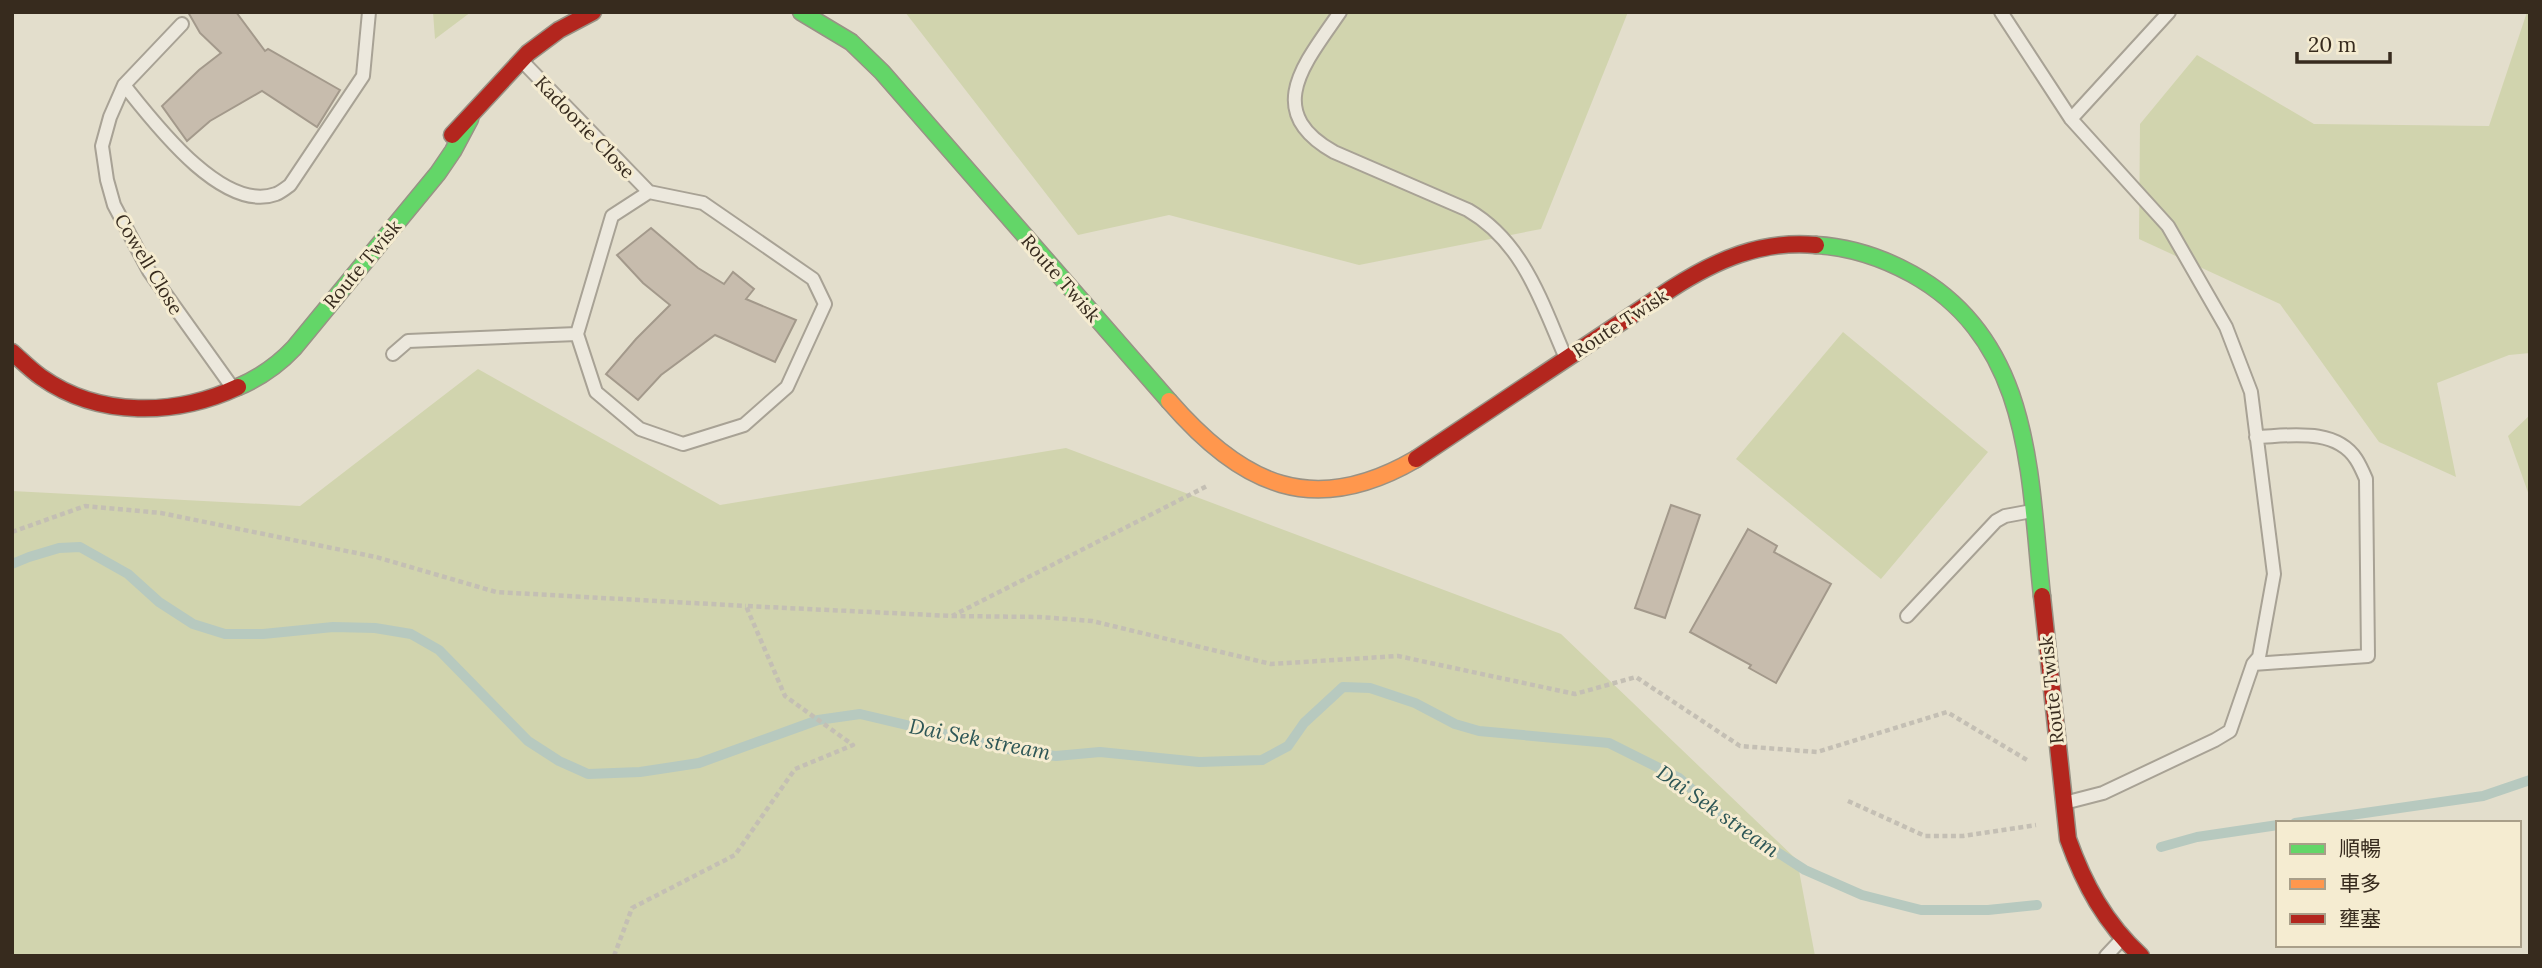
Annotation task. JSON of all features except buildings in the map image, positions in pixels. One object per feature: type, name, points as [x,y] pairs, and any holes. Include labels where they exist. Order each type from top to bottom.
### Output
[{"type":"main road","name":"Route Twisk","points":[[428,159],[470,119],[538,44],[562,27],[593,12]]},
{"type":"main road","name":"Route Twisk","points":[[802,12],[850,42],[882,72],[1194,430],[1241,468],[1269,481],[1318,490],[1345,488],[1371,481],[1427,451],[1697,274],[1758,248],[1792,243],[1852,251],[1886,261],[1934,286],[1957,306],[1985,337],[2006,376],[2020,416],[2033,511],[2068,839],[2083,879],[2121,939],[2141,956]]},
{"type":"main road","name":"Route Twisk","points":[[12,352],[37,375],[58,388],[80,398],[134,410],[162,410],[197,404],[234,390],[285,357],[448,159],[470,119]]},
{"type":"main road","points":[[234,390],[258,359]]},
{"type":"lane","points":[[124,85],[169,140],[203,170],[238,192],[274,195],[290,186],[363,76],[369,12]]},
{"type":"lane","points":[[1340,12],[1305,63],[1296,86],[1295,107],[1305,130],[1334,152],[1468,210],[1489,223],[1525,266],[1566,359]]},
{"type":"lane","points":[[2001,12],[2071,119],[2168,226],[2225,327],[2250,392],[2274,574],[2259,657],[2253,664],[2230,731],[2103,793],[2063,803]]},
{"type":"lane","points":[[2071,119],[2169,12]]},
{"type":"lane","name":"Cowell Close","points":[[182,24],[124,85],[110,117],[102,146],[114,205],[149,271],[234,390]]},
{"type":"lane","name":"Kadoorie Close","points":[[522,61],[649,192],[703,202],[813,279],[825,304],[787,387],[744,425],[683,444],[640,429],[596,392],[577,334],[612,216],[649,192]]},
{"type":"lane","points":[[393,354],[408,341],[577,334]]},
{"type":"lane","points":[[2253,664],[2368,656],[2366,479],[2361,468],[2355,457],[2338,442],[2317,436],[2256,437]]},
{"type":"lane","points":[[1907,616],[1996,521],[2005,516],[2033,511]]},
{"type":"lane","points":[[2106,956],[2121,939]]},
{"type":"path","points":[[952,616],[1241,468]]},
{"type":"path","points":[[12,532],[85,506],[161,513],[376,556],[496,592],[659,603],[1092,621],[1271,664],[1398,656],[1575,694],[1636,677],[1740,746],[1817,752],[1947,712],[2060,780]]},
{"type":"path","points":[[614,956],[632,908],[735,855],[795,769],[853,745],[785,696],[746,606]]},
{"type":"path","points":[[1848,801],[1925,836],[1964,836],[2065,821]]},
{"type":"green space","points":[[433,12],[471,12],[435,39]]},
{"type":"green space","points":[[905,12],[1628,12],[1541,229],[1359,265],[1169,215],[1078,235]]},
{"type":"green space","points":[[2527,12],[2530,12],[2530,353],[2509,355],[2437,383],[2456,477],[2379,442],[2280,304],[2139,239],[2140,124],[2197,55],[2314,124],[2489,126]]},
{"type":"green space","points":[[1843,332],[1988,452],[1881,579],[1736,459]]},
{"type":"green space","points":[[478,369],[720,505],[1066,448],[1561,634],[1797,860],[1815,956],[12,956],[12,491],[300,506]]},
{"type":"green space","points":[[2530,415],[2530,498],[2508,436]]},
{"type":"waterway","name":"Dai Sek stream","points":[[12,564],[59,548],[80,547],[128,574],[159,602],[193,624],[225,634],[263,634],[333,627],[375,628],[411,634],[439,650],[528,741],[559,761],[588,774],[640,772],[699,763],[818,720],[860,714],[1021,752],[1056,756],[1100,752],[1199,762],[1262,760],[1288,746],[1304,723],[1343,687],[1370,688],[1415,703],[1455,724],[1479,731],[1609,743],[1679,778],[1724,818],[1805,870],[1862,895],[1921,910],[1988,910],[2037,905]]},
{"type":"waterway","points":[[2309,821],[2483,796],[2530,780]]},
{"type":"waterway","points":[[2161,847],[2197,837],[2276,825]]},
{"type":"traffic: fast","points":[[801,12],[851,42],[882,72],[1169,401]]},
{"type":"traffic: fast","points":[[238,387],[268,370],[294,348],[438,173],[470,119]]},
{"type":"traffic: fast","points":[[1816,245],[1866,254],[1912,274],[1952,302],[1982,336],[2003,374],[2018,415],[2033,504],[2042,596]]},
{"type":"traffic: slow","points":[[1169,401],[1196,430],[1224,454],[1252,472],[1281,484],[1312,489],[1344,487],[1379,477],[1416,459]]},
{"type":"traffic: jam","points":[[452,135],[528,53],[559,30],[593,12]]},
{"type":"traffic: jam","points":[[1416,459],[1705,269],[1758,249],[1796,244],[1816,245]]},
{"type":"traffic: jam","points":[[12,352],[37,374],[64,390],[112,406],[164,407],[214,397],[238,387]]},
{"type":"traffic: jam","points":[[2042,596],[2068,839],[2097,902],[2117,930],[2141,956]]}]
